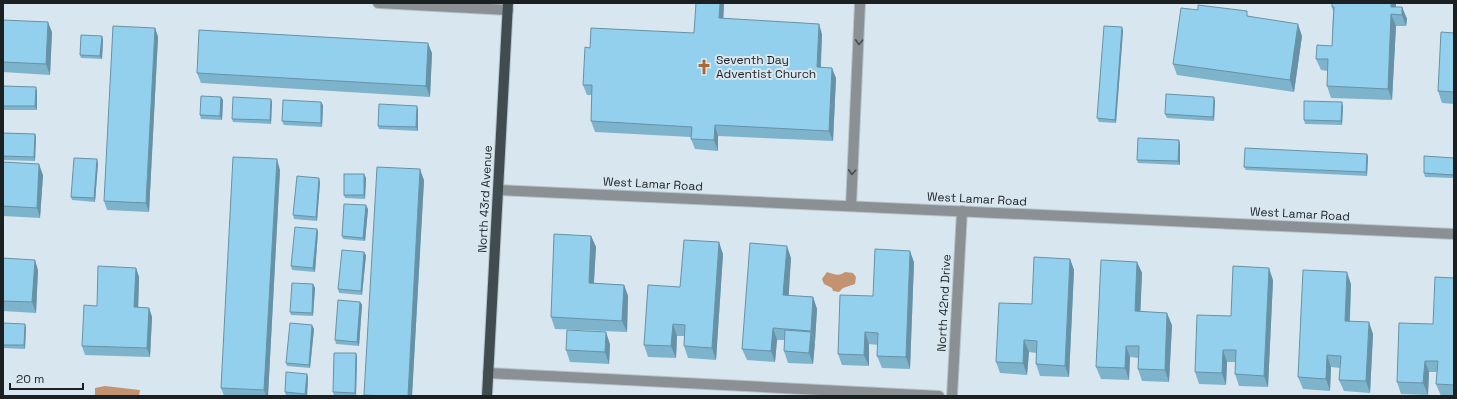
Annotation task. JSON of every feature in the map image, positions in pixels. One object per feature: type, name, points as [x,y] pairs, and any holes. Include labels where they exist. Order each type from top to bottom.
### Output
[{"type":"main road","name":"North 43rd Avenue","points":[[487,396],[508,6]]},
{"type":"street","points":[[378,3],[508,6]]},
{"type":"street","points":[[851,206],[860,3]]},
{"type":"street","name":"West Lamar Road","points":[[498,190],[1454,234]]},
{"type":"street","name":"North 42nd Drive","points":[[952,396],[962,211]]},
{"type":"street","points":[[488,373],[812,393],[939,396]]},
{"type":"shaded area","points":[[827,272],[839,275],[845,272],[853,273],[856,277],[855,284],[843,288],[839,292],[833,291],[832,288],[824,284],[822,279]]},
{"type":"shaded area","points":[[105,386],[140,390],[139,396],[95,396],[95,388]]},
{"type":"building","name":"Seventh Day Adventist Church","points":[[696,3],[720,3],[719,18],[819,24],[817,67],[832,68],[829,131],[715,125],[714,140],[691,139],[692,127],[591,121],[592,85],[583,85],[585,47],[590,48],[591,28],[694,33]]},
{"type":"building","points":[[1332,3],[1391,3],[1391,7],[1402,7],[1402,15],[1391,14],[1388,89],[1327,86],[1328,59],[1316,59],[1317,45],[1332,46],[1334,7],[1332,7]]},
{"type":"building","points":[[1198,5],[1247,11],[1247,16],[1298,24],[1290,80],[1173,64],[1181,8],[1198,10]]},
{"type":"building","points":[[3,20],[48,22],[46,64],[3,62]]},
{"type":"building","points":[[113,26],[155,28],[146,203],[104,201]]},
{"type":"building","points":[[1104,26],[1122,27],[1115,120],[1097,118]]},
{"type":"building","points":[[199,30],[428,43],[426,86],[197,73]]},
{"type":"building","points":[[1441,32],[1454,33],[1454,92],[1438,91]]},
{"type":"building","points":[[81,35],[102,36],[100,56],[80,55]]},
{"type":"building","points":[[3,86],[36,87],[35,106],[3,106]]},
{"type":"building","points":[[1166,94],[1214,97],[1213,117],[1165,114]]},
{"type":"building","points":[[201,96],[221,97],[220,116],[200,115]]},
{"type":"building","points":[[233,97],[271,99],[270,120],[232,119]]},
{"type":"building","points":[[283,100],[321,102],[321,123],[282,121]]},
{"type":"building","points":[[1304,101],[1342,102],[1341,121],[1304,120]]},
{"type":"building","points":[[379,104],[417,106],[416,127],[378,126]]},
{"type":"building","points":[[3,133],[35,134],[34,157],[3,156]]},
{"type":"building","points":[[1138,138],[1179,140],[1178,161],[1137,160]]},
{"type":"building","points":[[1245,148],[1367,154],[1366,172],[1244,167]]},
{"type":"building","points":[[1424,156],[1454,158],[1454,175],[1424,173]]},
{"type":"building","points":[[233,157],[277,159],[264,390],[221,388]]},
{"type":"building","points":[[74,158],[97,159],[94,198],[71,197]]},
{"type":"building","points":[[3,162],[39,164],[37,208],[3,206]]},
{"type":"building","points":[[377,167],[420,169],[408,396],[364,395]]},
{"type":"building","points":[[344,174],[364,174],[364,195],[344,195]]},
{"type":"building","points":[[297,176],[319,178],[316,217],[293,215]]},
{"type":"building","points":[[344,204],[366,205],[363,238],[342,236]]},
{"type":"building","points":[[295,227],[317,229],[313,268],[291,266]]},
{"type":"building","points":[[554,234],[591,236],[589,283],[624,285],[622,321],[551,317]]},
{"type":"building","points":[[684,240],[719,242],[712,348],[684,346],[685,325],[673,324],[671,346],[644,345],[648,285],[680,287]]},
{"type":"building","points":[[750,243],[787,246],[783,295],[813,297],[811,331],[773,328],[771,351],[742,349]]},
{"type":"building","points":[[875,249],[910,251],[906,357],[877,356],[878,333],[865,332],[864,355],[838,354],[840,295],[873,296]]},
{"type":"building","points":[[342,250],[364,252],[361,291],[338,289]]},
{"type":"building","points":[[1034,257],[1070,259],[1065,366],[1036,364],[1037,341],[1024,340],[1023,363],[996,362],[999,303],[1032,304]]},
{"type":"building","points":[[3,258],[35,260],[32,302],[3,301]]},
{"type":"building","points":[[1101,260],[1137,262],[1135,311],[1167,313],[1165,370],[1138,369],[1139,346],[1126,346],[1125,368],[1096,367]]},
{"type":"building","points":[[98,266],[136,268],[134,307],[149,308],[147,348],[82,346],[84,305],[97,306]]},
{"type":"building","points":[[1233,266],[1269,268],[1264,376],[1235,374],[1236,350],[1223,350],[1222,373],[1195,372],[1197,315],[1231,316]]},
{"type":"building","points":[[1303,270],[1347,272],[1345,321],[1369,322],[1366,381],[1339,380],[1341,356],[1327,355],[1326,379],[1298,377]]},
{"type":"building","points":[[1435,277],[1454,278],[1454,385],[1436,384],[1438,361],[1425,361],[1423,383],[1397,382],[1399,323],[1433,324]]},
{"type":"building","points":[[292,283],[313,284],[312,313],[290,312]]},
{"type":"building","points":[[338,300],[360,302],[357,342],[335,340]]},
{"type":"building","points":[[3,323],[25,324],[24,345],[3,345]]},
{"type":"building","points":[[290,323],[312,325],[309,365],[286,363]]},
{"type":"building","points":[[567,330],[606,332],[605,352],[566,350]]},
{"type":"building","points":[[785,330],[811,332],[809,353],[784,351]]},
{"type":"building","points":[[334,353],[356,353],[355,393],[333,392]]},
{"type":"building","points":[[286,372],[307,374],[305,394],[285,392]]},
{"type":"place","name":"Seventh Day Adventist Church","points":[[704,67]]}]
